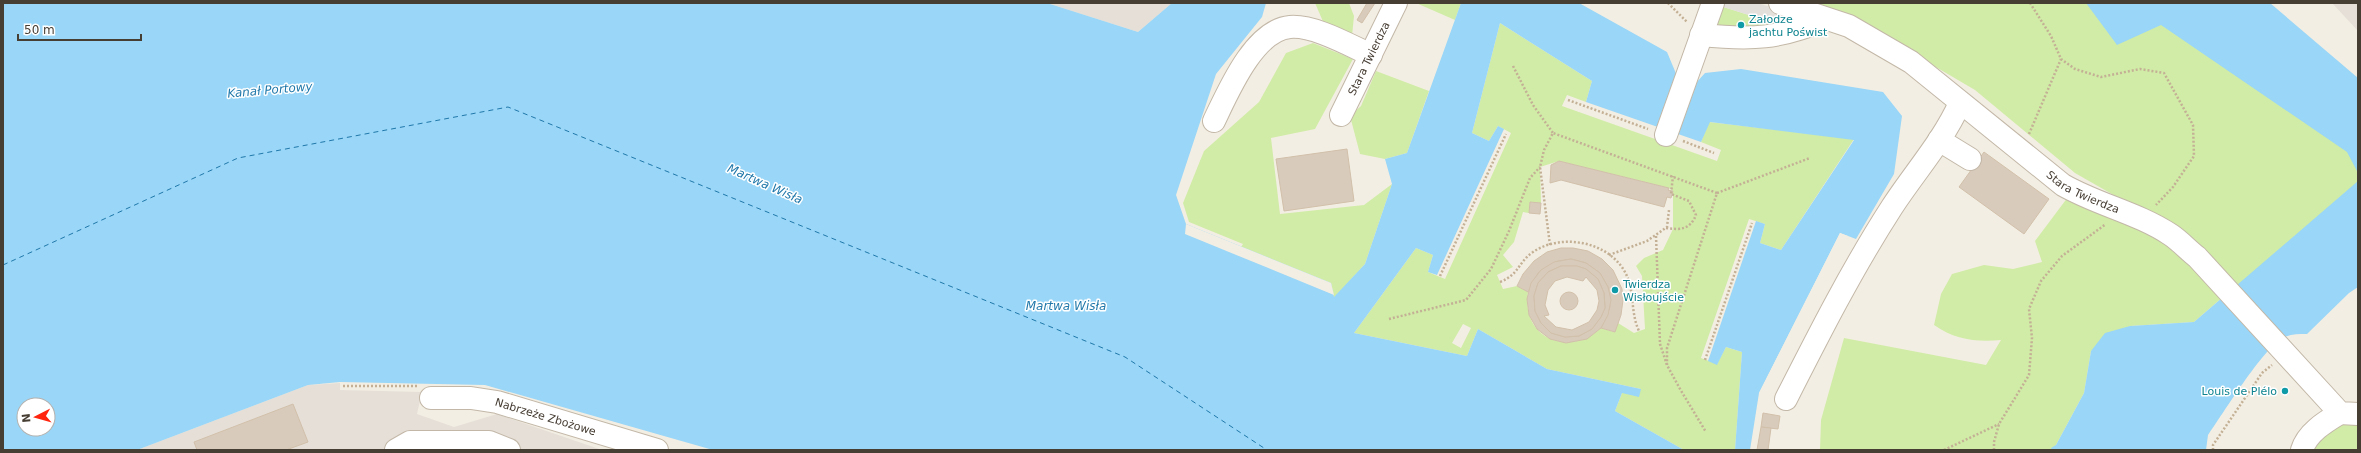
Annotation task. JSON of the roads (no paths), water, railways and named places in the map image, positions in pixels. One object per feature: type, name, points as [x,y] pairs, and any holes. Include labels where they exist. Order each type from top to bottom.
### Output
[{"type":"street","name":"Stara Twierdza","points":[[1341,115],[1396,3]]},
{"type":"street","points":[[1666,135],[1713,3]]},
{"type":"street","name":"Stara Twierdza","points":[[1780,3],[1849,26],[1911,62],[2063,185],[2086,198],[2132,216],[2171,235],[2197,257],[2278,347],[2349,414]]},
{"type":"street","points":[[1701,35],[1744,40],[1786,34],[1826,19]]},
{"type":"street","points":[[1214,121],[1236,76],[1264,38],[1277,32],[1290,27],[1317,32],[1371,55]]},
{"type":"street","points":[[1786,399],[1827,317],[1891,208],[1939,140],[1960,103]]},
{"type":"street","points":[[1939,140],[1970,159]]},
{"type":"street","name":"Nabrzeże Zbożowe","points":[[431,398],[471,398],[497,402],[657,450]]},
{"type":"street","points":[[2302,450],[2305,441],[2325,422],[2349,414]]},
{"type":"street","points":[[396,450],[410,442],[489,442],[509,450]]},
{"type":"water","points":[[3,3],[1047,3],[1138,32],[1172,3],[1266,3],[1262,17],[1216,74],[1176,195],[1186,224],[1331,283],[1334,297],[1365,264],[1392,184],[1385,159],[1407,153],[1461,3],[1579,3],[1667,52],[1677,76],[1696,83],[1705,73],[1741,69],[1883,92],[1902,116],[1894,174],[1856,239],[1840,233],[1759,393],[1750,450],[1735,450],[1742,352],[1726,347],[1717,365],[1708,361],[1756,221],[1765,224],[1760,243],[1781,250],[1854,140],[1710,122],[1701,142],[1586,102],[1592,81],[1500,23],[1472,133],[1489,141],[1498,126],[1504,129],[1437,275],[1428,272],[1433,255],[1416,248],[1354,333],[1467,356],[1478,329],[1547,369],[1641,389],[1639,397],[1622,393],[1615,411],[1684,450],[713,450],[485,385],[340,382],[308,385],[137,450],[3,450]]},
{"type":"water","points":[[2086,3],[2270,3],[2358,78],[2358,173],[2347,152],[2161,25],[2117,45]]},
{"type":"water","points":[[2358,181],[2358,287],[2349,293],[2307,334],[2294,334],[2283,338],[2265,354],[2208,435],[2206,450],[2052,450],[2051,448],[2056,445],[2084,393],[2091,351],[2105,333],[2130,326],[2194,322]]},
{"type":"place","name":"Załodze jachtu Poświst","points":[[1741,25]]},
{"type":"place","name":"Twierdza Wisłoujście","points":[[1615,290]]},
{"type":"place","name":"Louis de Plélo","points":[[2285,391]]},
{"type":"water label","name":"Kanał Portowy","points":[[270,90]]},
{"type":"water label","name":"Martwa Wisła","points":[[765,184]]},
{"type":"water label","name":"Martwa Wisła","points":[[1066,306]]}]
